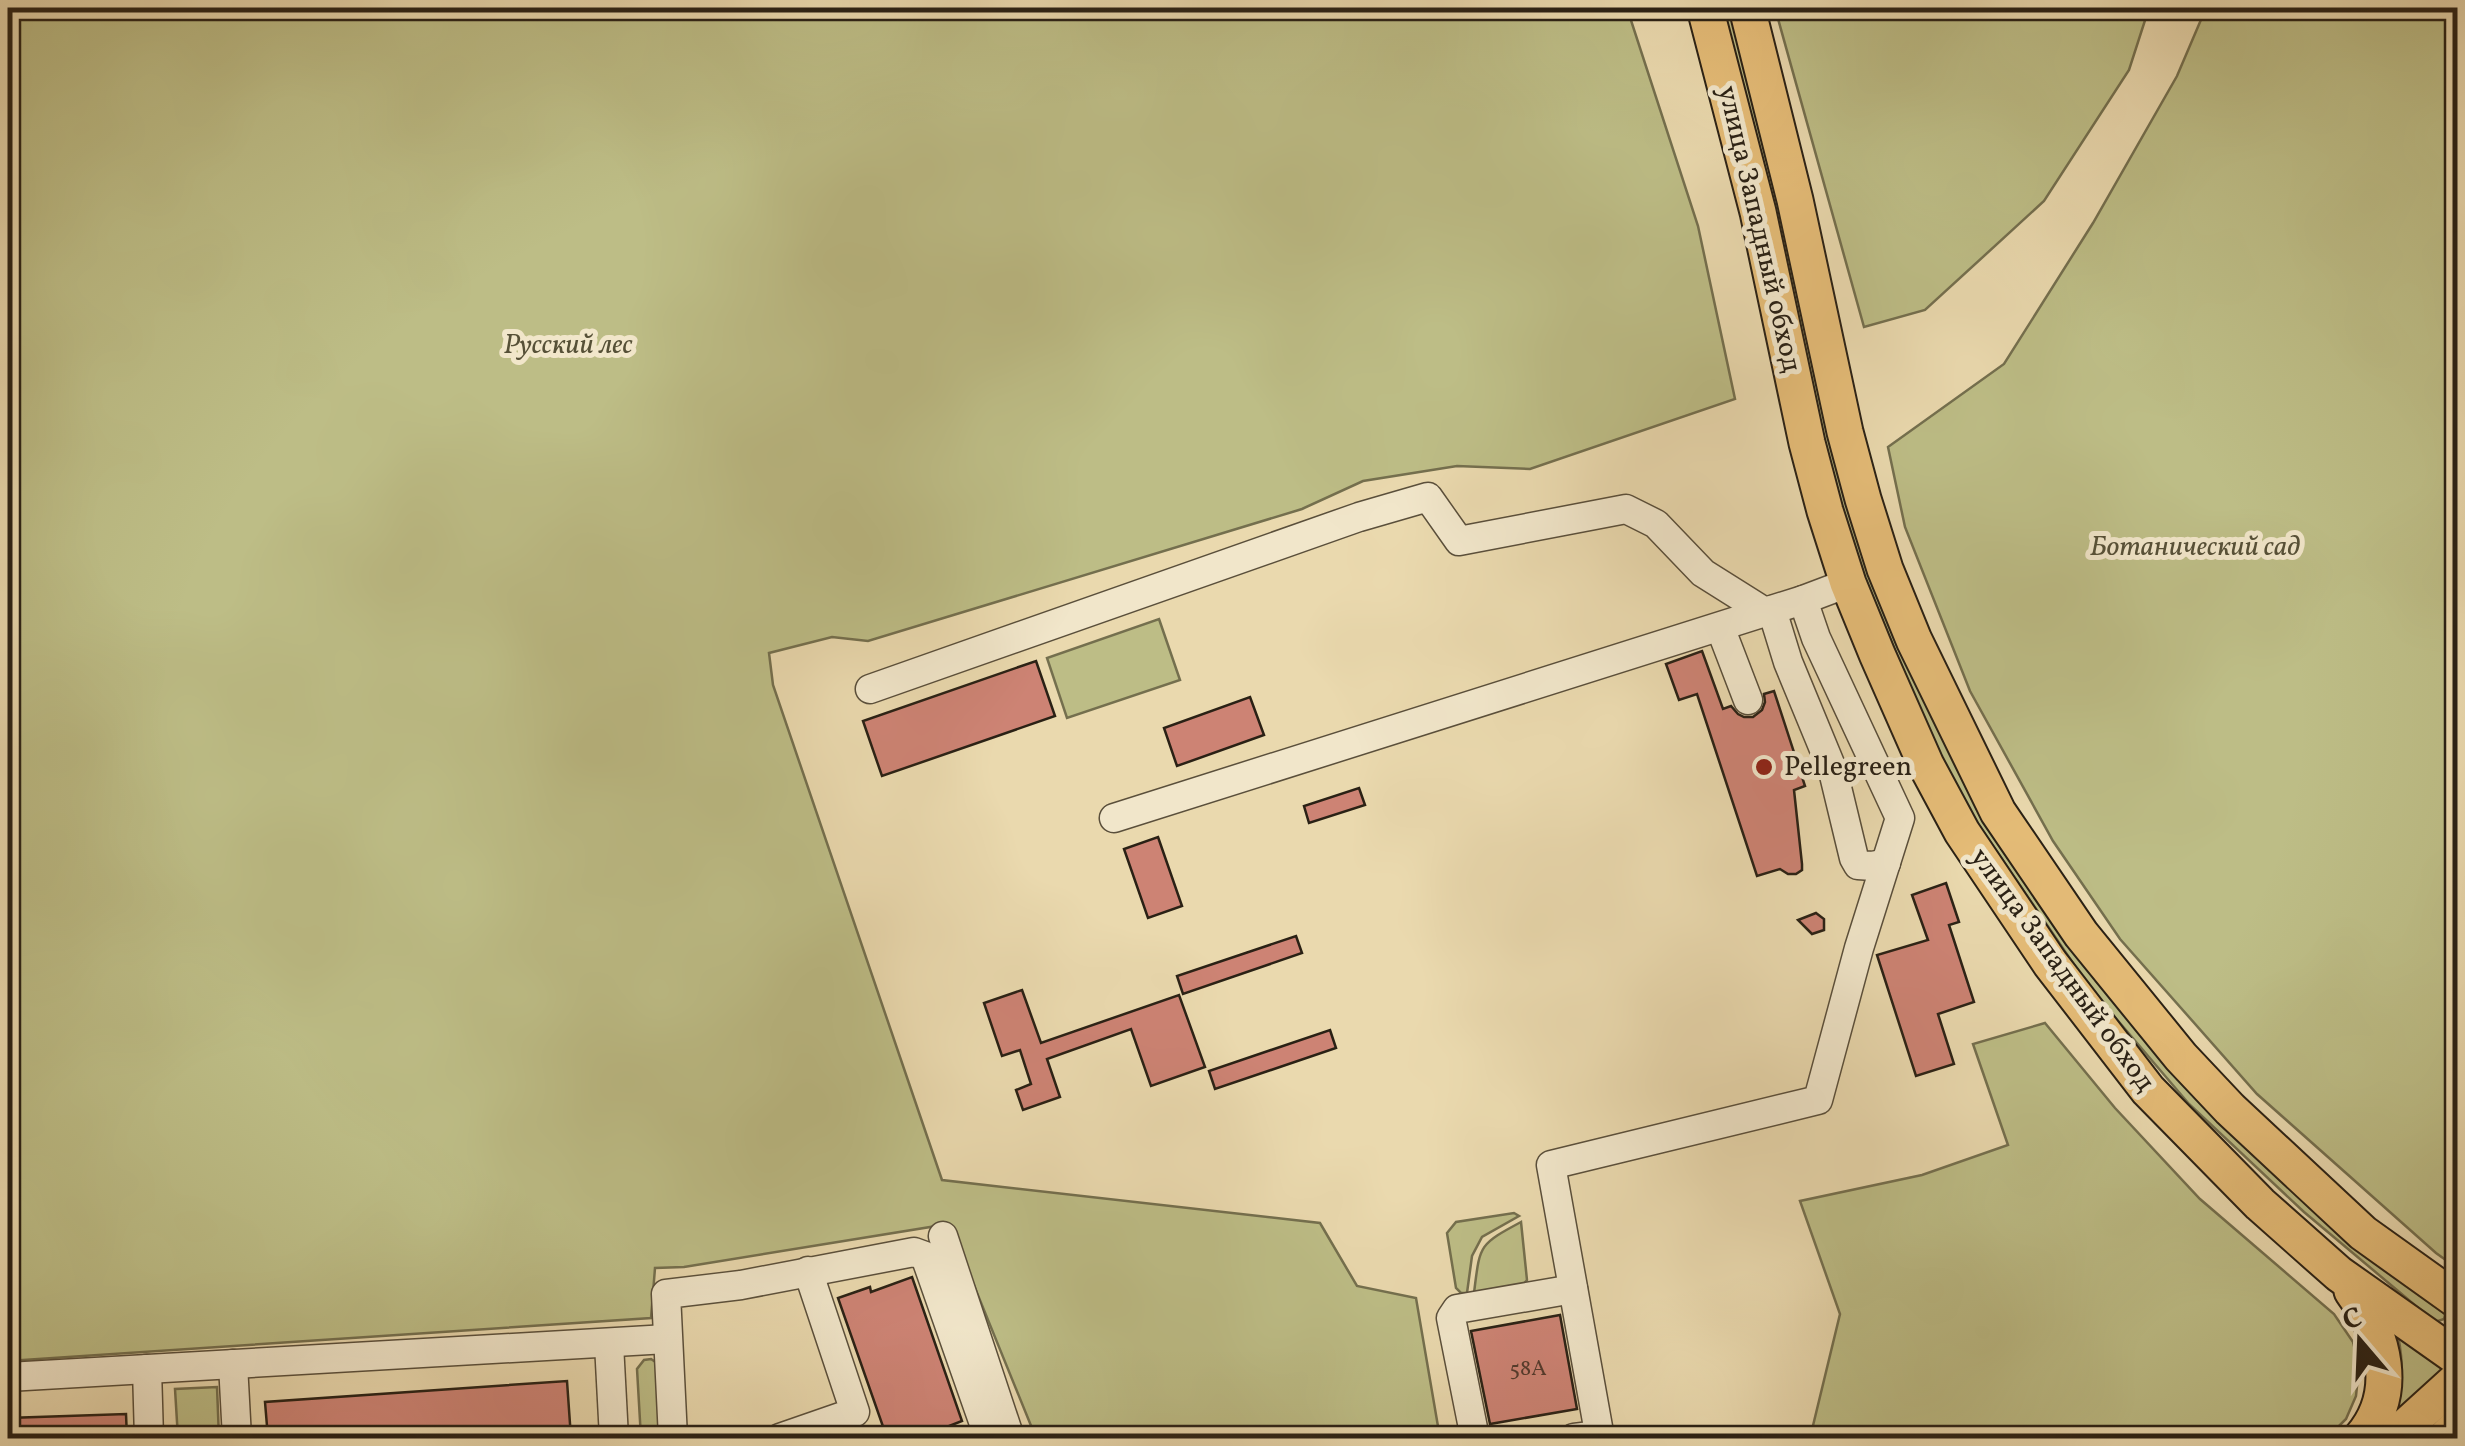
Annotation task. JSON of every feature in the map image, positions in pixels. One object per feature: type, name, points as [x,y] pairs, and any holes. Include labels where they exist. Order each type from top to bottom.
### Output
[{"type":"main road","name":"улица Западный обход","points":[[1706,8],[1758,212],[1825,511],[1848,582],[1926,765],[1962,832],[2050,963],[2148,1090],[2260,1204],[2339,1274],[2458,1358]]},
{"type":"main road","name":"улица Западный обход","points":[[1747,8],[1795,200],[1844,432],[1863,499],[1885,569],[1914,640],[1998,812],[2081,934],[2180,1057],[2363,1233],[2458,1301]]},
{"type":"main road","points":[[2339,1274],[2379,1338],[2386,1369],[2382,1398],[2370,1428],[2361,1438]]},
{"type":"main road","points":[[2394,1438],[2458,1379]]},
{"type":"main road","points":[[2445,1438],[2458,1424]]},
{"type":"lane","points":[[870,689],[1428,497],[1459,542],[1626,510],[1656,524],[1702,573],[1768,611],[1833,771],[1854,858],[1858,865],[1886,863]]},
{"type":"lane","points":[[1114,818],[1720,627],[1848,582]]},
{"type":"lane","points":[[1591,1437],[1573,1289],[1551,1165],[1818,1100],[1900,818],[1816,638],[1803,600]]},
{"type":"lane","points":[[1720,627],[1748,700]]},
{"type":"lane","points":[[942,1236],[1010,1438]]},
{"type":"lane","points":[[673,1438],[666,1294],[741,1286],[914,1252],[925,1256],[989,1438]]},
{"type":"lane","points":[[780,1438],[855,1412],[808,1271]]},
{"type":"lane","points":[[1475,1438],[1451,1318],[1457,1309],[1573,1289]]},
{"type":"lane","points":[[8,1377],[668,1340]]},
{"type":"lane","points":[[608,1344],[614,1438]]},
{"type":"lane","points":[[233,1364],[237,1438]]},
{"type":"lane","points":[[146,1369],[150,1438]]},
{"type":"green space","name":"Русский лес","points":[[8,8],[1627,8],[1698,226],[1735,399],[1530,469],[1457,466],[1363,481],[1302,509],[868,641],[832,637],[769,653],[773,685],[942,1180],[1320,1223],[1357,1286],[1416,1298],[1440,1438],[1036,1438],[949,1224],[684,1267],[655,1268],[651,1318],[8,1361]]},
{"type":"green space","points":[[1723,8],[1734,8],[1811,326],[2006,849],[2096,981],[2197,1095],[2414,1291],[2446,1314],[2444,1319],[2435,1322],[2304,1212],[2189,1104],[2090,988],[1976,821],[1940,756],[1863,575],[1841,506],[1773,205]]},
{"type":"green space","points":[[1775,8],[2149,8],[2129,70],[2044,201],[1925,310],[1864,327]]},
{"type":"green space","name":"Ботанический сад","points":[[2206,8],[2457,8],[2457,1268],[2257,1094],[2120,939],[2053,841],[1970,691],[1905,527],[1888,447],[2004,364],[2093,223],[2177,76]]},
{"type":"green space","points":[[1159,619],[1180,680],[1067,718],[1047,658]]},
{"type":"green space","points":[[2045,1023],[2115,1108],[2200,1199],[2334,1314],[2353,1342],[2359,1367],[2356,1396],[2346,1419],[2327,1438],[1810,1438],[1840,1314],[1800,1201],[1922,1175],[2008,1145],[1973,1044]]},
{"type":"green space","points":[[1514,1213],[1519,1216],[1482,1237],[1472,1256],[1467,1293],[1461,1293],[1456,1288],[1447,1233],[1456,1222]]},
{"type":"green space","points":[[1521,1222],[1527,1280],[1523,1285],[1474,1293],[1484,1248]]},
{"type":"green space","points":[[2398,1336],[2452,1369],[2394,1416],[2402,1376]]},
{"type":"green space","points":[[644,1360],[657,1363],[663,1438],[641,1438],[637,1369]]},
{"type":"green space","points":[[217,1387],[219,1438],[178,1438],[175,1389]]},
{"type":"building","points":[[1702,651],[1723,709],[1731,706],[1744,717],[1753,717],[1762,710],[1764,694],[1774,691],[1805,786],[1794,790],[1802,864],[1802,870],[1796,874],[1780,869],[1757,876],[1697,694],[1679,700],[1666,664]]},
{"type":"building","points":[[1036,661],[1055,716],[882,776],[863,721]]},
{"type":"building","points":[[1250,697],[1264,735],[1177,766],[1164,728]]},
{"type":"building","points":[[1359,788],[1365,805],[1309,823],[1304,806]]},
{"type":"building","points":[[1158,837],[1182,906],[1148,918],[1124,849]]},
{"type":"building","points":[[1946,883],[1959,922],[1949,925],[1974,1002],[1938,1014],[1954,1064],[1916,1076],[1877,955],[1928,940],[1912,895]]},
{"type":"building","points":[[1816,913],[1824,919],[1824,930],[1812,934],[1798,920]]},
{"type":"building","points":[[1296,936],[1302,953],[1183,994],[1177,976]]},
{"type":"building","points":[[1022,990],[1041,1043],[1179,995],[1205,1067],[1151,1086],[1131,1029],[1047,1059],[1060,1097],[1023,1110],[1016,1090],[1031,1084],[1020,1050],[1002,1056],[984,1003]]},
{"type":"building","points":[[1330,1030],[1336,1048],[1215,1089],[1209,1071]]},
{"type":"building","points":[[912,1277],[962,1421],[949,1426],[953,1438],[887,1438],[838,1298],[870,1287],[871,1292]]},
{"type":"building","points":[[1560,1315],[1577,1409],[1490,1424],[1471,1331]]},
{"type":"building","points":[[567,1381],[571,1438],[268,1438],[265,1402]]},
{"type":"building","points":[[126,1414],[127,1438],[8,1438],[8,1418]]},
{"type":"place","name":"Pellegreen","points":[[1764,767]]}]
